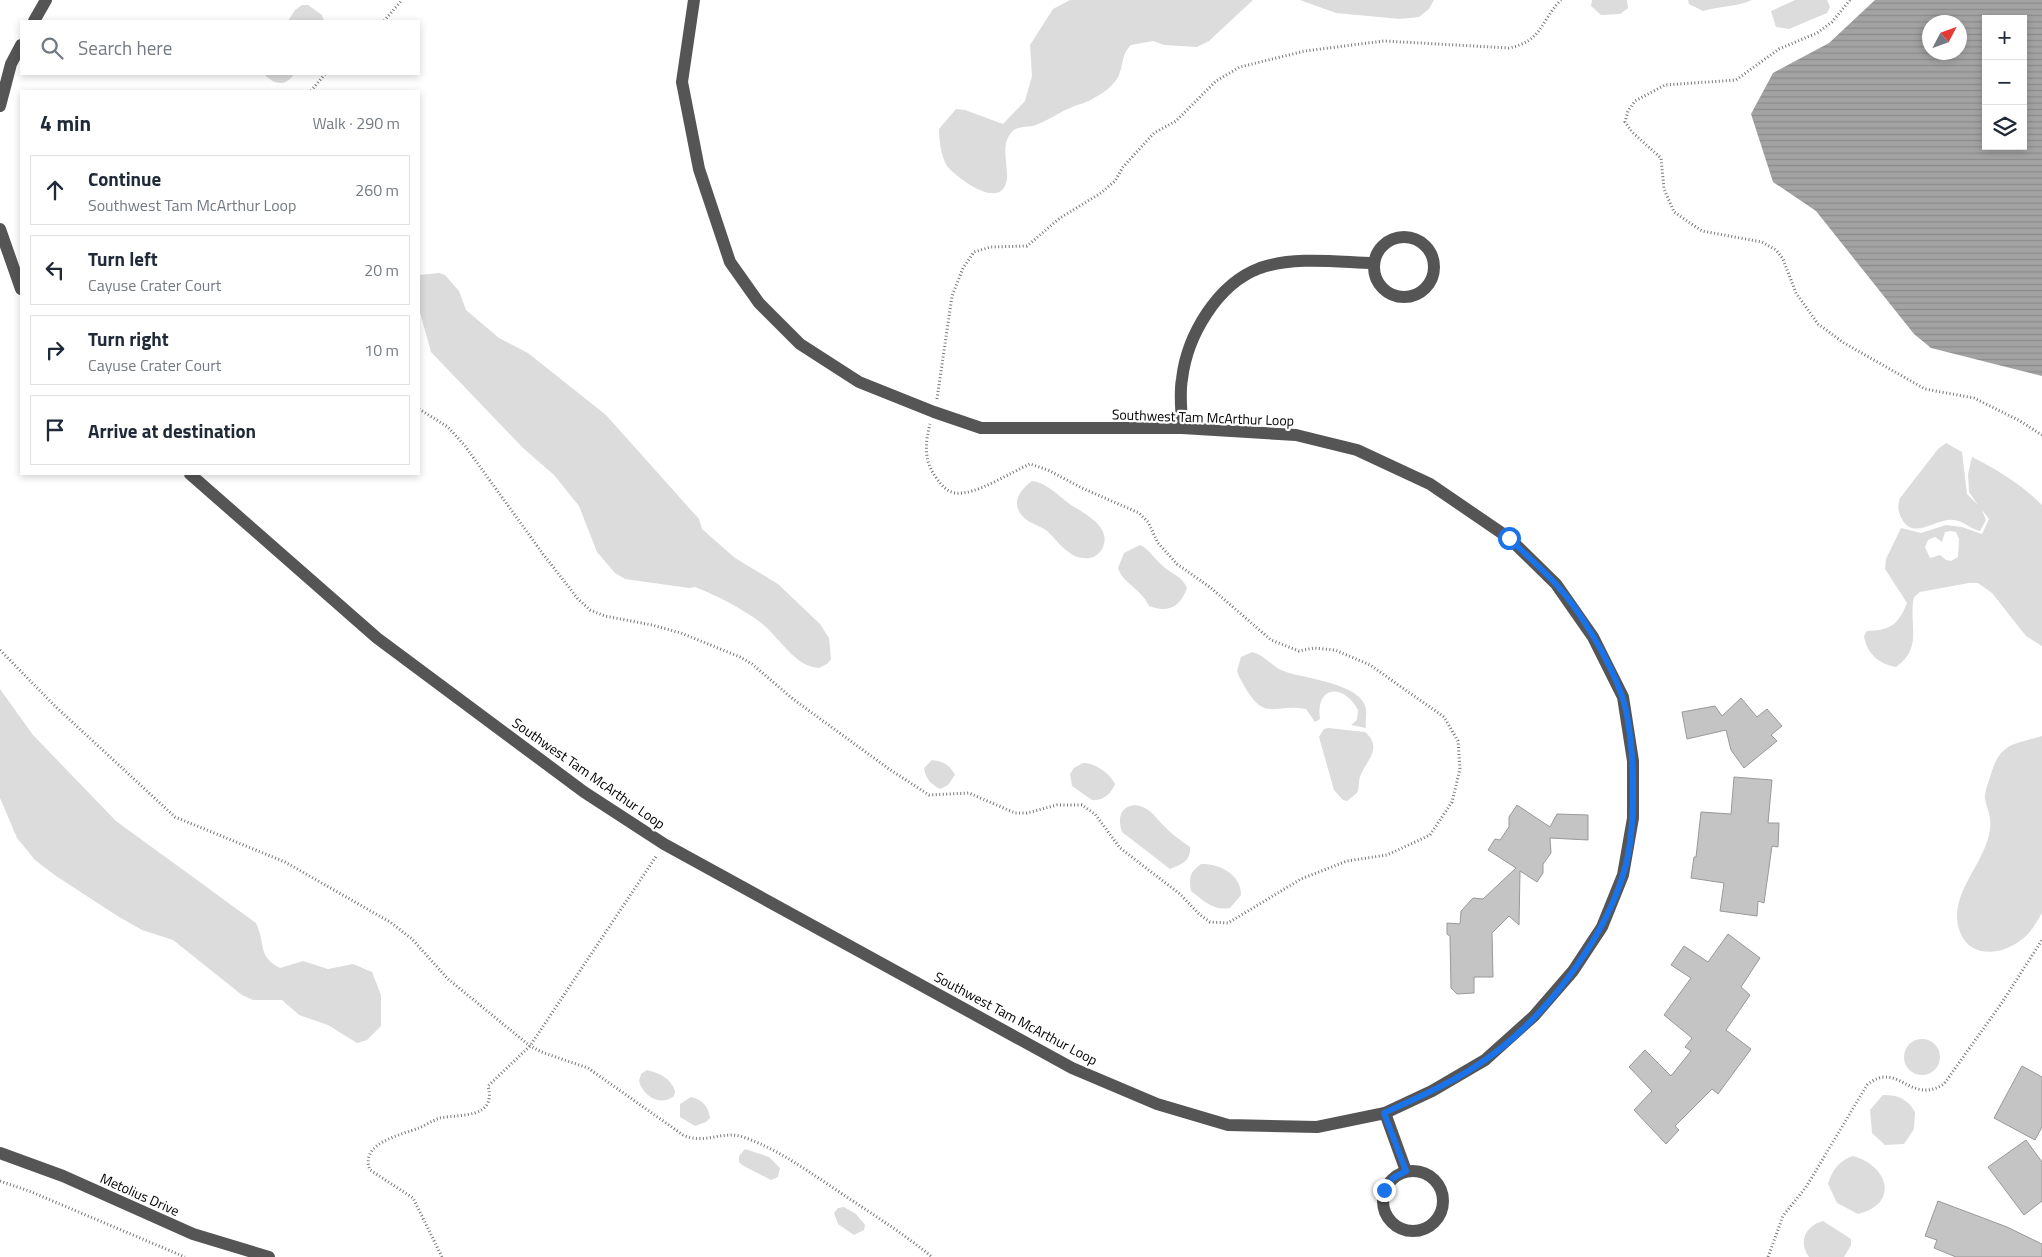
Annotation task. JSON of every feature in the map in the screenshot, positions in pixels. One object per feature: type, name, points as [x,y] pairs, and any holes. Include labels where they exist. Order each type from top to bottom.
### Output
[{"type":"street","points":[[35,20],[46,0]]},
{"type":"street","name":"Southwest Tam McArthur Loop","points":[[191,475],[377,638],[584,792],[664,844],[1072,1068],[1157,1104],[1228,1125],[1317,1127],[1384,1113],[1432,1091],[1485,1060],[1534,1016],[1573,971],[1602,927],[1623,875],[1633,818],[1633,761],[1623,697],[1593,637],[1556,584],[1509,538],[1430,484],[1357,450],[1296,435],[1182,428],[981,428],[934,412],[859,382],[800,344],[759,303],[730,262],[699,169],[682,82],[694,0]]},
{"type":"street","points":[[0,106],[11,64],[20,47]]},
{"type":"street","points":[[0,229],[8,258],[20,287]]},
{"type":"street","points":[[1408,237],[1417,240],[1430,253],[1434,272],[1431,282],[1424,290],[1415,296],[1400,297],[1385,291],[1378,284],[1374,274],[1374,263],[1382,246],[1398,238],[1408,237]]},
{"type":"street","points":[[1182,428],[1182,378],[1193,339],[1207,313],[1234,283],[1260,268],[1302,261],[1374,263]]},
{"type":"street","points":[[1384,1113],[1406,1171]]},
{"type":"street","name":"Metolius Drive","points":[[0,1153],[25,1160],[85,1185],[193,1234],[269,1257]]},
{"type":"street","points":[[1406,1171],[1421,1171],[1434,1178],[1442,1190],[1444,1204],[1439,1218],[1428,1228],[1414,1232],[1399,1228],[1388,1218],[1383,1204],[1384,1190],[1393,1178],[1406,1171]]},
{"type":"path","points":[[385,20],[402,0]]},
{"type":"path","points":[[420,410],[448,426],[465,446],[542,554],[578,599],[590,610],[605,616],[652,624],[681,633],[740,657],[752,664],[793,699],[929,795],[969,793],[1015,813],[1026,813],[1056,806],[1082,806],[1095,814],[1120,848],[1180,894],[1199,914],[1210,922],[1228,923],[1301,879],[1348,860],[1387,855],[1430,835],[1452,802],[1460,769],[1458,741],[1444,717],[1370,665],[1334,650],[1314,648],[1299,651],[1271,640],[1211,588],[1177,564],[1158,543],[1148,522],[1139,513],[1082,488],[1048,470],[1030,464],[977,489],[955,492],[942,486],[930,470],[926,458],[928,431],[939,393],[952,296],[963,268],[974,252],[991,247],[1027,246],[1060,218],[1108,187],[1154,133],[1176,121],[1216,81],[1240,67],[1305,51],[1384,41],[1509,48],[1525,45],[1535,36],[1560,0]]},
{"type":"path","points":[[1850,0],[1832,22],[1817,33],[1779,49],[1736,80],[1665,85],[1635,101],[1628,111],[1625,122],[1632,132],[1661,158],[1664,189],[1674,212],[1702,231],[1762,242],[1776,250],[1783,259],[1796,293],[1818,324],[1844,343],[1925,389],[1974,398],[2020,421],[2042,435]]},
{"type":"path","points":[[312,90],[325,75]]},
{"type":"path","points":[[0,650],[56,707],[175,817],[285,862],[390,922],[412,939],[448,979],[530,1046],[544,1053],[588,1068],[675,1130],[693,1139],[705,1140],[724,1135],[740,1136],[796,1161],[829,1185],[874,1213],[932,1257]]},
{"type":"path","points":[[442,1257],[413,1198],[370,1170],[367,1163],[369,1155],[385,1140],[439,1118],[477,1113],[487,1105],[490,1094],[488,1086],[530,1046],[664,844]]},
{"type":"path","points":[[1768,1257],[1783,1216],[1806,1187],[1867,1085],[1875,1078],[1892,1077],[1923,1092],[1933,1090],[1944,1084],[2001,1004],[2042,940]]},
{"type":"path","points":[[0,1181],[29,1191],[184,1257]]},
{"type":"shaded area","points":[[1070,0],[1253,0],[1209,41],[1197,47],[1164,45],[1153,41],[1131,45],[1124,56],[1117,79],[1105,91],[1091,100],[1033,126],[1013,130],[1007,140],[1006,147],[1006,185],[996,193],[981,191],[965,182],[947,166],[943,158],[939,129],[956,109],[965,110],[1003,124],[1025,101],[1032,76],[1030,45],[1053,9]]},
{"type":"shaded area","points":[[1300,0],[1434,0],[1429,9],[1419,17],[1400,19],[1336,13]]},
{"type":"shaded area","points":[[1592,0],[1627,0],[1628,8],[1620,14],[1601,15],[1591,6]]},
{"type":"shaded area","points":[[1688,0],[1752,0],[1703,11],[1689,4]]},
{"type":"shaded area","points":[[1795,0],[1827,0],[1830,7],[1827,13],[1789,29],[1776,27],[1771,11]]},
{"type":"shaded area","points":[[1875,0],[2042,0],[2042,376],[1931,348],[1914,334],[1816,211],[1773,182],[1751,114],[1773,73],[1829,43]]},
{"type":"shaded area","points":[[302,5],[308,5],[322,15],[324,20],[289,20],[295,10]]},
{"type":"shaded area","points":[[265,75],[293,75],[284,83],[268,78]]},
{"type":"shaded area","points":[[439,273],[445,275],[459,291],[466,310],[499,338],[528,353],[606,415],[699,519],[702,529],[735,558],[778,584],[820,624],[829,638],[831,659],[827,664],[819,668],[802,662],[794,657],[760,622],[704,590],[695,587],[689,588],[625,579],[615,573],[597,552],[579,506],[554,475],[523,448],[431,352],[420,313],[420,275]]},
{"type":"shaded area","points":[[1946,443],[1962,452],[1967,494],[1978,505],[1969,492],[1968,474],[1972,457],[2009,478],[2042,505],[2042,646],[2026,636],[1992,593],[1978,583],[1969,583],[1920,592],[1914,597],[1913,635],[1910,651],[1905,659],[1896,667],[1879,661],[1868,648],[1864,636],[1867,631],[1888,628],[1893,625],[1900,617],[1907,603],[1885,569],[1886,559],[1901,528],[1921,533],[1946,525],[1962,527],[1982,534],[1989,519],[1982,510],[1986,520],[1980,531],[1954,520],[1947,520],[1920,528],[1908,526],[1903,521],[1898,510],[1900,498],[1938,449]],"holes":[[[1945,532],[1956,532],[1959,539],[1958,557],[1951,561],[1946,560],[1940,555],[1930,558],[1925,547],[1928,540],[1935,537],[1942,542]]]},
{"type":"shaded area","points":[[1032,481],[1051,489],[1095,521],[1104,534],[1105,541],[1098,554],[1094,557],[1083,558],[1071,554],[1047,531],[1030,522],[1019,512],[1017,502],[1019,496]]},
{"type":"shaded area","points":[[1140,545],[1147,549],[1164,567],[1185,584],[1187,588],[1184,595],[1172,607],[1162,609],[1149,606],[1141,594],[1121,574],[1118,568],[1124,553]]},
{"type":"shaded area","points":[[1252,652],[1260,655],[1281,670],[1343,687],[1354,693],[1362,700],[1366,709],[1366,728],[1351,725],[1357,720],[1358,710],[1352,701],[1339,692],[1326,694],[1322,699],[1320,719],[1315,722],[1306,709],[1272,709],[1259,705],[1246,689],[1237,671],[1241,657]]},
{"type":"shaded area","points":[[0,689],[33,735],[116,821],[256,923],[265,954],[273,963],[280,968],[303,961],[328,969],[353,964],[372,972],[381,995],[381,1026],[367,1040],[357,1043],[328,1025],[299,1015],[282,1000],[253,1000],[242,995],[173,940],[142,930],[119,917],[35,860],[17,838],[0,798]]},
{"type":"shaded area","points":[[1324,729],[1365,732],[1373,743],[1372,753],[1360,776],[1357,793],[1347,801],[1343,800],[1334,790],[1319,737]]},
{"type":"shaded area","points":[[2042,736],[2042,913],[2028,934],[2014,945],[1996,951],[1979,950],[1971,947],[1965,941],[1960,932],[1957,918],[1962,892],[1982,855],[1990,829],[1990,817],[1985,799],[1986,788],[1994,766],[2003,751],[2015,744]]},
{"type":"shaded area","points":[[932,760],[946,764],[955,775],[948,785],[940,789],[929,781],[926,776],[924,768]]},
{"type":"shaded area","points":[[1083,763],[1097,767],[1106,773],[1115,784],[1106,796],[1092,800],[1072,786],[1070,774],[1074,768]]},
{"type":"shaded area","points":[[1135,805],[1149,811],[1170,832],[1190,847],[1189,856],[1185,861],[1170,869],[1122,832],[1121,814],[1126,808]]},
{"type":"shaded area","points":[[1201,864],[1222,868],[1234,876],[1238,882],[1241,895],[1230,908],[1214,907],[1191,891],[1191,875]]},
{"type":"shaded area","points":[[1922,1039],[1929,1040],[1935,1044],[1939,1050],[1939,1064],[1935,1070],[1929,1074],[1922,1075],[1915,1074],[1909,1070],[1905,1064],[1904,1057],[1905,1050],[1909,1044],[1915,1040]]},
{"type":"shaded area","points":[[647,1070],[668,1079],[675,1091],[674,1096],[669,1099],[658,1100],[648,1095],[639,1081],[641,1074]]},
{"type":"shaded area","points":[[1883,1095],[1902,1099],[1915,1112],[1914,1129],[1904,1144],[1885,1145],[1872,1133],[1870,1110]]},
{"type":"shaded area","points":[[691,1097],[704,1104],[710,1118],[706,1122],[695,1126],[680,1117],[680,1104]]},
{"type":"shaded area","points":[[745,1149],[769,1157],[780,1168],[778,1177],[771,1180],[742,1165],[739,1162],[739,1156]]},
{"type":"shaded area","points":[[1853,1156],[1875,1168],[1881,1176],[1884,1185],[1884,1194],[1880,1202],[1871,1209],[1858,1214],[1837,1203],[1828,1184],[1837,1166]]},
{"type":"shaded area","points":[[844,1207],[856,1214],[865,1225],[864,1230],[854,1235],[838,1224],[834,1213],[838,1208]]},
{"type":"shaded area","points":[[1823,1221],[1851,1239],[1851,1245],[1844,1257],[1809,1257],[1804,1246],[1805,1235],[1817,1223]]},
{"type":"building","points":[[1741,698],[1757,717],[1767,709],[1782,726],[1771,735],[1777,741],[1744,768],[1731,750],[1726,730],[1687,739],[1682,712],[1715,706],[1722,716]]},
{"type":"building","points":[[1734,777],[1772,780],[1768,823],[1779,823],[1778,847],[1772,846],[1764,903],[1758,901],[1757,916],[1720,911],[1724,883],[1691,878],[1694,857],[1696,857],[1701,812],[1731,814]]},
{"type":"building","points":[[1517,805],[1550,827],[1557,814],[1588,815],[1588,840],[1550,838],[1551,853],[1543,864],[1543,873],[1537,882],[1520,871],[1519,925],[1509,916],[1492,933],[1493,977],[1474,977],[1474,993],[1457,994],[1451,988],[1450,936],[1447,934],[1447,923],[1460,924],[1461,911],[1473,898],[1483,899],[1516,868],[1488,850],[1495,839],[1500,840],[1509,827],[1509,817]]},
{"type":"building","points":[[1728,934],[1760,958],[1741,987],[1750,995],[1726,1030],[1751,1049],[1718,1094],[1712,1089],[1675,1126],[1679,1130],[1666,1144],[1634,1110],[1652,1091],[1629,1067],[1645,1050],[1671,1076],[1691,1051],[1685,1047],[1692,1038],[1664,1015],[1691,978],[1671,965],[1684,946],[1708,962]]},
{"type":"building","points":[[2022,1066],[2042,1077],[2042,1127],[2035,1140],[1994,1118]]},
{"type":"building","points":[[2026,1140],[2042,1162],[2042,1201],[2024,1215],[1988,1167]]},
{"type":"building","points":[[1938,1201],[2007,1227],[2042,1244],[2042,1257],[1956,1257],[1934,1248],[1937,1240],[1925,1236]]},
{"type":"route","points":[[1384,1190],[1393,1178],[1406,1171],[1384,1113],[1432,1091],[1485,1060],[1534,1016],[1573,971],[1602,927],[1623,875],[1633,818],[1633,761],[1623,697],[1593,637],[1556,584],[1509,538]]}]
